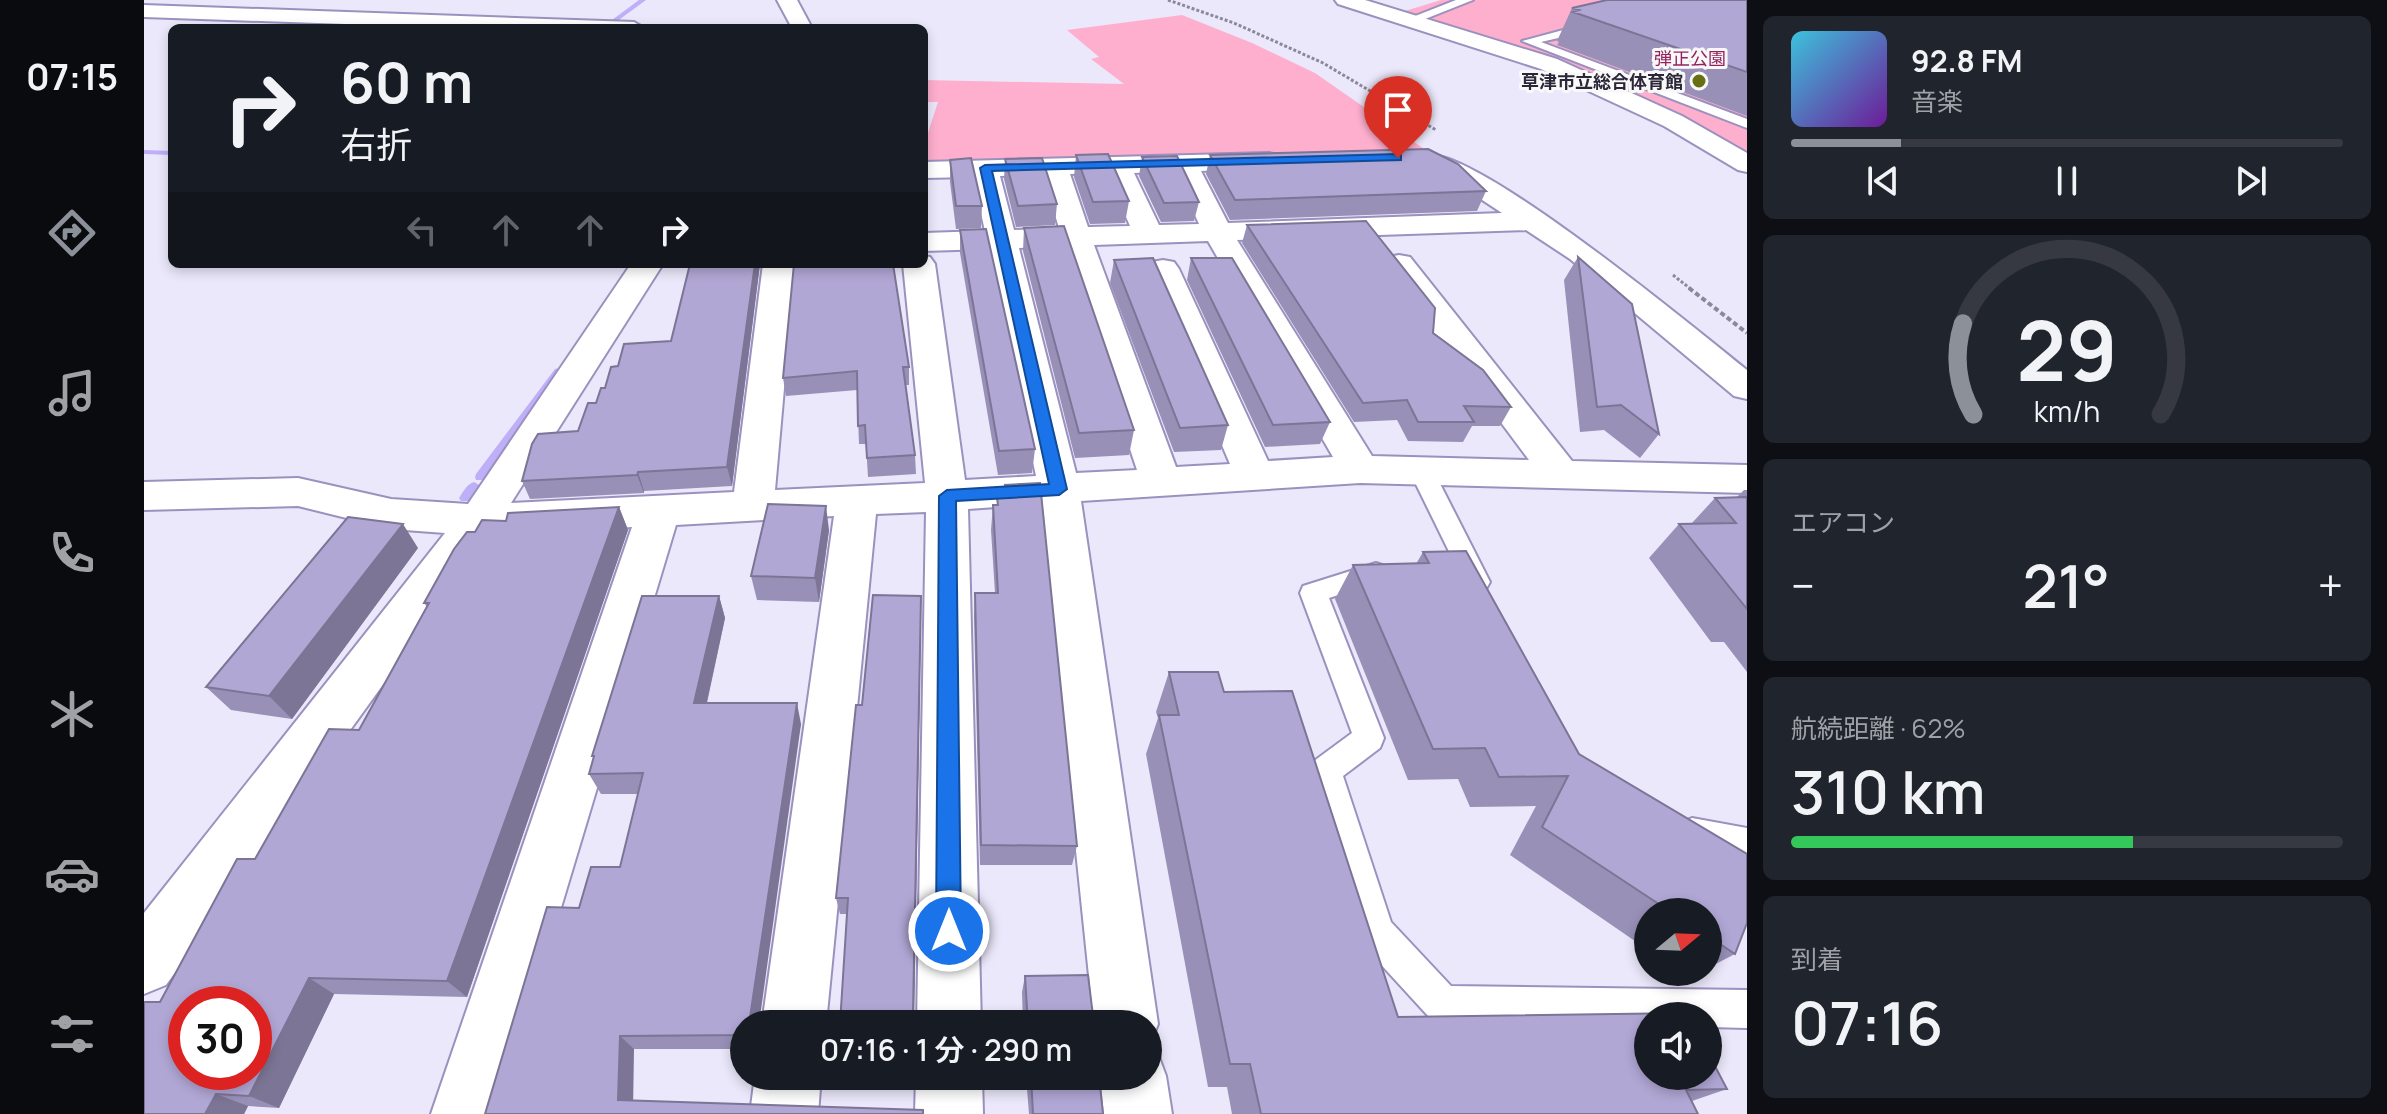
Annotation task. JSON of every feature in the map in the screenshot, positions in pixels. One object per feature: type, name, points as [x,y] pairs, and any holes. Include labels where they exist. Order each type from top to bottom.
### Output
[{"type":"street","points":[[787,0],[800,24]]},
{"type":"street","points":[[1345,0],[1489,43],[1596,84],[1673,121],[1747,164]]},
{"type":"street","points":[[144,11],[519,24]]},
{"type":"street","points":[[1412,157],[1426,157],[1468,178],[1581,253],[1747,388]]},
{"type":"street","points":[[1163,269],[1274,196],[1294,161]]},
{"type":"street","points":[[928,170],[1184,163],[1274,196],[1358,220],[1418,214],[1530,221]]},
{"type":"street","points":[[1184,163],[1218,233]]},
{"type":"street","points":[[1117,165],[1149,235]]},
{"type":"street","points":[[1054,166],[1077,237]]},
{"type":"street","points":[[985,168],[1059,489],[1124,1010]]},
{"type":"street","points":[[1358,220],[1561,474]]},
{"type":"street","points":[[928,242],[1218,233]]},
{"type":"street","points":[[1077,237],[1163,269],[1360,469]]},
{"type":"street","points":[[144,963],[479,520],[644,268]]},
{"type":"street","points":[[753,506],[779,268]]},
{"type":"street","points":[[919,268],[947,496],[949,1010]]},
{"type":"street","points":[[1163,269],[1255,476]]},
{"type":"street","points":[[1162,483],[1163,269]]},
{"type":"street","points":[[144,496],[298,492],[391,514],[479,520],[947,496],[1360,469],[1747,479]]},
{"type":"street","points":[[796,1010],[857,500]]},
{"type":"street","points":[[465,1114],[659,510]]},
{"type":"street","points":[[784,1114],[787,1090]]},
{"type":"street","points":[[949,1090],[949,1114]]},
{"type":"street","points":[[1135,1090],[1138,1114]]},
{"type":"lane","points":[[1411,20],[1467,0]]},
{"type":"lane","points":[[1605,23],[1528,41],[1747,124]]},
{"type":"lane","points":[[1421,470],[1452,579],[1378,573],[1313,593],[1369,738],[1325,771],[1377,933],[1443,1005],[1747,1009]]},
{"type":"lane","points":[[1672,824],[1698,837],[1747,844]]},
{"type":"green space","name":"弾正公園","points":[[1441,0],[1747,0],[1747,155],[1623,88],[1500,40],[1405,11]]},
{"type":"green space","points":[[1182,15],[1315,73],[1430,153],[928,165],[928,133],[938,102],[928,102],[928,80],[1124,84],[1091,59],[1099,57],[1067,30]]},
{"type":"building","points":[[1607,0],[1747,0],[1747,72],[1573,12],[1579,10],[1572,8]]},
{"type":"building","points":[[1428,149],[1458,164],[1486,191],[1235,200],[1210,155]]},
{"type":"building","points":[[1108,154],[1129,201],[1093,202],[1076,155]]},
{"type":"building","points":[[1177,156],[1199,202],[1164,203],[1142,157]]},
{"type":"building","points":[[971,158],[982,206],[956,206],[950,160]]},
{"type":"building","points":[[1042,158],[1057,204],[1018,206],[1005,159]]},
{"type":"building","points":[[1366,221],[1435,308],[1433,333],[1483,370],[1511,407],[1464,406],[1474,422],[1418,422],[1407,400],[1363,403],[1247,225]]},
{"type":"building","points":[[1064,226],[1134,430],[1079,433],[1024,228]]},
{"type":"building","points":[[986,229],[1035,449],[999,451],[960,230]]},
{"type":"building","points":[[1578,257],[1632,304],[1659,434],[1621,405],[1597,407]]},
{"type":"building","points":[[1153,258],[1228,425],[1180,428],[1114,260]]},
{"type":"building","points":[[1191,258],[1232,258],[1330,422],[1273,425]]},
{"type":"building","points":[[689,268],[754,268],[727,467],[522,481],[532,444],[538,434],[578,431],[588,403],[596,403],[601,388],[605,388],[611,367],[618,366],[624,344],[671,341]]},
{"type":"building","points":[[794,268],[894,268],[909,367],[903,367],[915,455],[867,458],[865,425],[858,426],[857,371],[783,378]]},
{"type":"building","points":[[1040,483],[1077,846],[981,845],[975,593],[998,593],[993,505],[998,505],[997,498],[1007,498],[1005,485]]},
{"type":"building","points":[[1747,497],[1747,609],[1679,524],[1736,523],[1715,498]]},
{"type":"building","points":[[768,504],[826,506],[815,578],[751,576]]},
{"type":"building","points":[[619,507],[447,981],[309,978],[272,1051],[272,986],[169,986],[237,859],[255,859],[329,729],[359,730],[429,603],[424,603],[454,549],[467,532],[475,532],[482,520],[506,521],[508,513]]},
{"type":"building","points":[[348,517],[403,524],[269,696],[206,687]]},
{"type":"building","points":[[1466,551],[1579,754],[1747,854],[1747,923],[1735,954],[1722,945],[1722,898],[1650,898],[1542,827],[1568,776],[1499,777],[1485,748],[1433,749],[1353,565],[1429,563],[1423,552]]},
{"type":"building","points":[[873,595],[921,596],[913,1010],[841,1010],[848,898],[836,898],[856,705],[862,705]]},
{"type":"building","points":[[642,596],[719,596],[694,703],[797,703],[751,1010],[730,1010],[730,1035],[620,1036],[618,1100],[923,1110],[923,1114],[485,1114],[547,907],[579,908],[591,867],[620,867],[643,773],[589,774]]},
{"type":"building","points":[[1169,672],[1218,672],[1224,692],[1292,691],[1398,1017],[1634,1014],[1634,1090],[1686,1090],[1698,1114],[1261,1114],[1250,1064],[1230,1064],[1159,715],[1179,715]]},
{"type":"building","points":[[1088,975],[1092,1010],[1027,1010],[1025,976]]},
{"type":"building","points":[[168,987],[168,1090],[252,1090],[249,1096],[216,1094],[205,1114],[144,1114],[144,1002],[160,1002]]},
{"type":"building","points":[[1032,1090],[1100,1090],[1103,1114],[1033,1114]]},
{"type":"waterway","points":[[610,24],[643,0]]},
{"type":"waterway","points":[[144,152],[168,153]]},
{"type":"waterway","points":[[481,477],[559,371]]},
{"type":"waterway","points":[[466,498],[474,486]]},
{"type":"place","name":"草津市立総合体育館","points":[[1699,81]]},
{"type":"route","points":[[949,931],[947,496],[1059,489],[985,168],[1398,158]]}]
